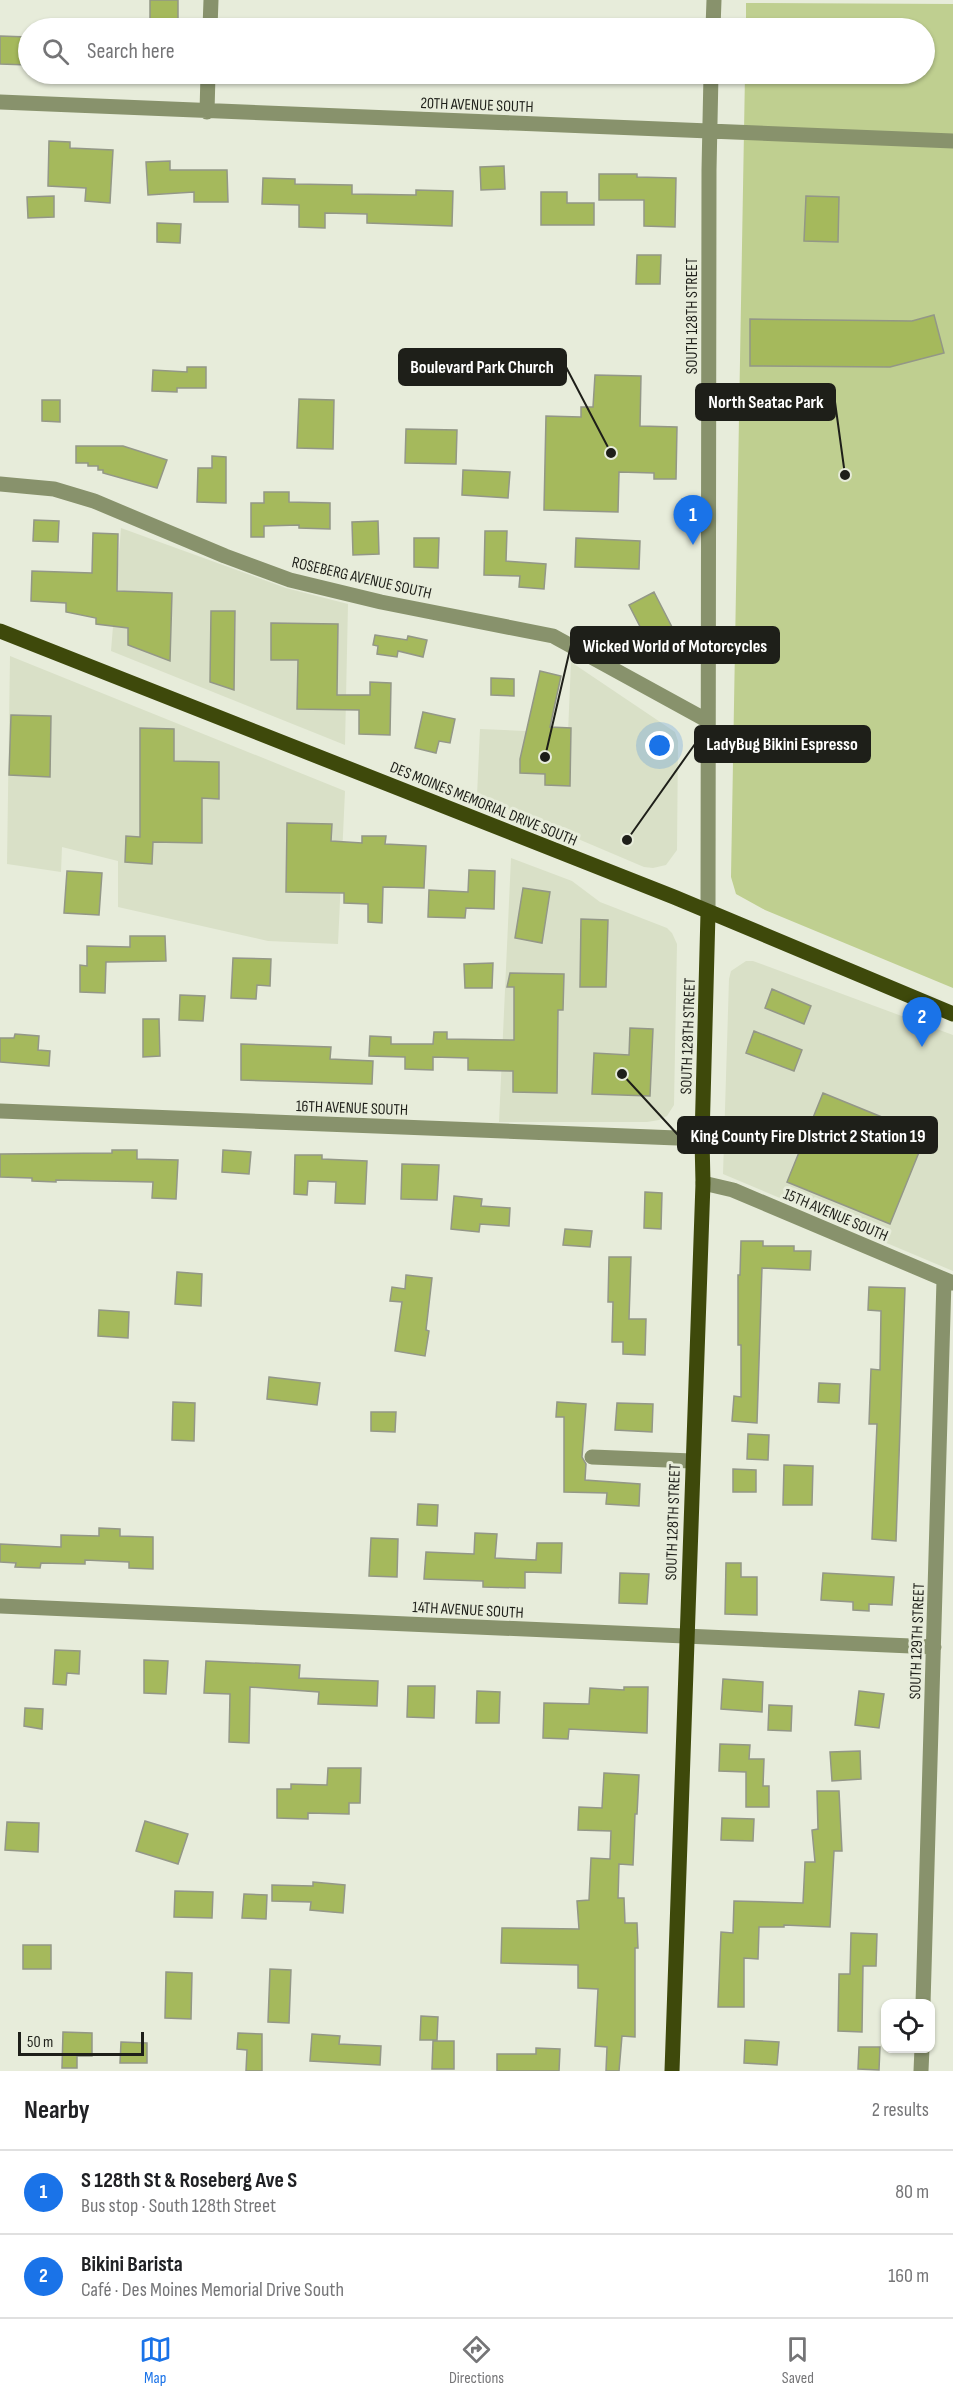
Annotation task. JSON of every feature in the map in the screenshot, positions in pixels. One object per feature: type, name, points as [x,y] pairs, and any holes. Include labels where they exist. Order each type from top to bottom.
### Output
[{"type":"main road","name":"DES MOINES MEMORIAL DRIVE SOUTH","points":[[0,631],[674,897],[953,1014]]},
{"type":"main road","name":"SOUTH 128TH STREET","points":[[672,2071],[703,1183],[702,1139],[708,913]]},
{"type":"street","points":[[210,18],[211,0]]},
{"type":"street","points":[[713,18],[714,0]]},
{"type":"street","points":[[207,112],[208,84]]},
{"type":"street","name":"SOUTH 128TH STREET","points":[[708,913],[711,84]]},
{"type":"street","name":"20TH AVENUE SOUTH","points":[[0,102],[953,141]]},
{"type":"street","name":"ROSEBERG AVENUE SOUTH","points":[[0,484],[54,489],[94,501],[225,556],[290,580],[381,603],[553,636],[708,721]]},
{"type":"street","name":"16TH AVENUE SOUTH","points":[[0,1111],[702,1139]]},
{"type":"street","name":"15TH AVENUE SOUTH","points":[[703,1183],[734,1190],[949,1281]]},
{"type":"street","name":"SOUTH 129TH STREET","points":[[923,1999],[934,1647],[949,1281]]},
{"type":"street","points":[[592,1457],[692,1461]]},
{"type":"street","name":"14TH AVENUE SOUTH","points":[[0,1606],[687,1638],[934,1647]]},
{"type":"street","points":[[921,2071],[922,2053]]},
{"type":"shaded area","points":[[121,528],[286,588],[348,604],[345,745],[111,651]]},
{"type":"shaded area","points":[[10,656],[345,791],[338,944],[268,941],[118,907],[118,861],[62,847],[61,872],[7,864]]},
{"type":"shaded area","points":[[571,662],[675,732],[678,741],[677,850],[666,865],[653,868],[644,867],[477,796],[480,729],[568,733]]},
{"type":"shaded area","points":[[511,858],[572,881],[600,902],[667,928],[672,933],[677,944],[674,1105],[667,1116],[647,1122],[499,1122]]},
{"type":"shaded area","points":[[746,961],[753,961],[953,1035],[953,1271],[723,1174],[729,979],[731,971]]},
{"type":"green space","points":[[746,3],[953,4],[953,988],[765,910],[736,894],[731,877],[745,84],[935,84],[935,18],[746,18]]},
{"type":"building","points":[[150,0],[178,0],[178,18],[150,18]]},
{"type":"building","points":[[0,36],[18,37],[18,65],[0,64]]},
{"type":"building","points":[[49,141],[70,142],[70,148],[113,150],[110,203],[85,201],[86,188],[48,186]]},
{"type":"building","points":[[170,161],[170,170],[227,170],[228,202],[194,202],[194,192],[148,195],[146,162]]},
{"type":"building","points":[[504,166],[505,189],[481,190],[480,167]]},
{"type":"building","points":[[599,174],[637,174],[637,177],[676,178],[675,227],[644,226],[644,200],[599,200]]},
{"type":"building","points":[[263,178],[295,179],[295,184],[352,185],[352,194],[416,195],[416,190],[453,191],[452,226],[367,223],[367,214],[325,213],[325,228],[299,227],[299,205],[262,204]]},
{"type":"building","points":[[541,192],[567,192],[567,203],[594,203],[594,225],[541,225]]},
{"type":"building","points":[[54,196],[54,217],[28,218],[27,197]]},
{"type":"building","points":[[806,196],[839,197],[838,242],[804,241]]},
{"type":"building","points":[[157,223],[181,224],[180,243],[157,242]]},
{"type":"building","points":[[637,255],[661,255],[660,284],[636,284]]},
{"type":"building","points":[[934,315],[944,353],[890,367],[750,366],[750,319],[912,321]]},
{"type":"building","points":[[187,367],[206,367],[206,388],[177,388],[177,392],[152,391],[153,370],[187,372]]},
{"type":"building","points":[[595,375],[641,376],[640,426],[677,427],[676,479],[654,479],[654,473],[619,472],[618,512],[544,510],[546,416],[581,417],[581,407],[593,407]]},
{"type":"building","points":[[299,399],[334,400],[333,449],[297,448]]},
{"type":"building","points":[[42,400],[60,400],[60,422],[42,421]]},
{"type":"building","points":[[406,429],[457,430],[456,464],[405,463]]},
{"type":"building","points":[[76,446],[123,446],[167,460],[157,488],[103,473],[103,470],[98,470],[98,466],[76,463]]},
{"type":"building","points":[[212,456],[226,457],[226,503],[197,502],[198,468],[212,468]]},
{"type":"building","points":[[463,470],[510,472],[508,498],[462,495]]},
{"type":"building","points":[[264,492],[289,492],[289,502],[330,503],[330,529],[299,528],[299,525],[264,526],[264,537],[251,537],[251,503],[264,503]]},
{"type":"building","points":[[34,520],[59,521],[58,542],[33,541]]},
{"type":"building","points":[[378,521],[379,554],[353,555],[352,522]]},
{"type":"building","points":[[485,531],[507,531],[506,561],[546,564],[544,589],[519,587],[520,576],[484,575]]},
{"type":"building","points":[[93,533],[118,534],[117,591],[172,593],[170,661],[128,645],[128,628],[96,624],[96,618],[66,612],[66,603],[31,601],[32,571],[92,573]]},
{"type":"building","points":[[414,538],[439,538],[438,568],[414,567]]},
{"type":"building","points":[[576,538],[640,541],[639,569],[575,567]]},
{"type":"building","points":[[654,592],[674,631],[649,644],[629,605]]},
{"type":"building","points":[[211,611],[235,611],[234,690],[210,682]]},
{"type":"building","points":[[271,623],[338,624],[337,695],[370,695],[370,682],[391,683],[390,735],[359,734],[359,710],[297,709],[298,660],[271,660]]},
{"type":"building","points":[[375,635],[407,640],[408,636],[427,640],[423,657],[398,651],[397,657],[377,654],[378,646],[373,645]]},
{"type":"building","points":[[540,671],[561,676],[550,727],[571,728],[570,786],[545,785],[545,774],[520,773],[520,759]]},
{"type":"building","points":[[491,678],[514,679],[514,696],[491,695]]},
{"type":"building","points":[[423,712],[455,719],[450,743],[439,741],[436,753],[415,748]]},
{"type":"building","points":[[11,715],[51,716],[50,777],[9,775]]},
{"type":"building","points":[[140,728],[174,729],[174,761],[219,762],[219,799],[202,798],[202,843],[153,842],[152,864],[125,862],[126,836],[140,837]]},
{"type":"building","points":[[287,823],[332,824],[331,841],[362,843],[362,836],[386,836],[385,844],[426,846],[424,888],[383,887],[382,923],[368,922],[368,904],[344,903],[344,893],[286,892]]},
{"type":"building","points":[[469,870],[495,871],[494,909],[466,908],[465,918],[428,917],[429,890],[468,892]]},
{"type":"building","points":[[67,871],[102,873],[99,915],[64,913]]},
{"type":"building","points":[[523,888],[550,892],[542,943],[515,938]]},
{"type":"building","points":[[581,919],[608,920],[606,987],[580,987]]},
{"type":"building","points":[[130,936],[165,936],[166,961],[106,962],[105,993],[80,992],[80,965],[87,966],[87,946],[130,947]]},
{"type":"building","points":[[233,958],[271,959],[270,986],[257,985],[256,999],[231,998]]},
{"type":"building","points":[[493,963],[492,988],[465,988],[464,964]]},
{"type":"building","points":[[510,973],[564,974],[563,1010],[558,1010],[557,1093],[513,1092],[513,1071],[468,1070],[468,1058],[433,1057],[433,1070],[405,1069],[405,1057],[369,1056],[370,1036],[391,1037],[391,1044],[433,1044],[434,1032],[447,1032],[447,1039],[514,1040],[514,987],[507,987]]},
{"type":"building","points":[[772,989],[811,1006],[804,1024],[765,1008]]},
{"type":"building","points":[[180,995],[205,996],[203,1021],[179,1020]]},
{"type":"building","points":[[143,1019],[159,1019],[160,1056],[143,1057]]},
{"type":"building","points":[[630,1028],[653,1029],[650,1096],[592,1094],[594,1053],[629,1055]]},
{"type":"building","points":[[754,1031],[802,1050],[794,1071],[746,1053]]},
{"type":"building","points":[[15,1034],[39,1036],[38,1050],[50,1051],[49,1066],[0,1062],[0,1038],[14,1038]]},
{"type":"building","points":[[241,1044],[331,1047],[330,1059],[373,1061],[372,1084],[241,1080]]},
{"type":"building","points":[[823,1093],[926,1135],[890,1224],[787,1182]]},
{"type":"building","points":[[112,1150],[137,1150],[137,1159],[178,1160],[176,1199],[152,1198],[153,1182],[56,1180],[56,1182],[32,1181],[32,1178],[0,1177],[0,1154],[112,1153]]},
{"type":"building","points":[[223,1150],[251,1152],[249,1174],[222,1172]]},
{"type":"building","points":[[295,1155],[322,1155],[322,1159],[367,1161],[365,1204],[335,1203],[336,1182],[308,1181],[307,1195],[294,1194]]},
{"type":"building","points":[[402,1164],[439,1165],[437,1200],[401,1199]]},
{"type":"building","points":[[645,1192],[662,1193],[661,1229],[644,1228]]},
{"type":"building","points":[[454,1196],[482,1199],[481,1206],[510,1208],[509,1226],[480,1224],[479,1232],[451,1229]]},
{"type":"building","points":[[565,1229],[592,1231],[590,1247],[563,1245]]},
{"type":"building","points":[[741,1241],[763,1241],[763,1246],[794,1246],[794,1251],[811,1251],[810,1270],[762,1268],[757,1423],[732,1421],[734,1396],[741,1397],[738,1275],[740,1275]]},
{"type":"building","points":[[609,1257],[631,1257],[629,1319],[646,1319],[645,1355],[623,1354],[623,1342],[612,1342],[613,1302],[608,1302]]},
{"type":"building","points":[[177,1272],[202,1274],[201,1306],[175,1304]]},
{"type":"building","points":[[406,1275],[432,1278],[425,1356],[395,1351],[402,1302],[390,1301],[392,1287],[405,1289]]},
{"type":"building","points":[[869,1287],[905,1288],[896,1541],[872,1539],[877,1424],[869,1424],[871,1369],[880,1370],[881,1311],[868,1310]]},
{"type":"building","points":[[99,1310],[129,1312],[128,1338],[98,1336]]},
{"type":"building","points":[[269,1377],[320,1383],[317,1405],[267,1399]]},
{"type":"building","points":[[819,1383],[840,1384],[839,1403],[818,1402]]},
{"type":"building","points":[[173,1402],[195,1403],[194,1441],[172,1440]]},
{"type":"building","points":[[557,1402],[586,1404],[582,1457],[586,1464],[585,1480],[640,1484],[639,1506],[606,1504],[607,1493],[564,1492],[564,1417],[556,1417]]},
{"type":"building","points":[[617,1403],[653,1404],[652,1432],[615,1430]]},
{"type":"building","points":[[371,1412],[396,1412],[395,1432],[371,1431]]},
{"type":"building","points":[[748,1434],[769,1435],[768,1460],[747,1459]]},
{"type":"building","points":[[784,1465],[813,1466],[812,1505],[783,1505]]},
{"type":"building","points":[[733,1469],[756,1470],[756,1492],[733,1492]]},
{"type":"building","points":[[418,1504],[438,1505],[437,1526],[417,1525]]},
{"type":"building","points":[[99,1528],[120,1529],[120,1536],[153,1537],[153,1569],[129,1568],[129,1562],[85,1560],[85,1564],[41,1563],[40,1568],[15,1567],[16,1563],[0,1562],[0,1544],[61,1547],[61,1535],[99,1536]]},
{"type":"building","points":[[475,1533],[497,1534],[495,1558],[536,1560],[537,1543],[562,1543],[561,1573],[525,1572],[525,1588],[483,1587],[483,1581],[424,1579],[426,1552],[474,1554]]},
{"type":"building","points":[[371,1538],[398,1539],[397,1577],[369,1576]]},
{"type":"building","points":[[726,1563],[741,1563],[741,1577],[757,1577],[757,1615],[725,1614]]},
{"type":"building","points":[[620,1573],[649,1574],[647,1604],[619,1603]]},
{"type":"building","points":[[823,1573],[894,1577],[892,1605],[869,1604],[869,1611],[853,1610],[853,1602],[821,1600]]},
{"type":"building","points":[[55,1650],[80,1651],[79,1674],[67,1673],[66,1685],[53,1684]]},
{"type":"building","points":[[144,1660],[168,1661],[166,1694],[144,1693]]},
{"type":"building","points":[[206,1661],[300,1665],[299,1678],[378,1681],[377,1706],[318,1704],[319,1692],[250,1687],[249,1743],[229,1742],[230,1694],[204,1693]]},
{"type":"building","points":[[723,1679],[763,1682],[762,1712],[721,1709]]},
{"type":"building","points":[[408,1686],[435,1686],[434,1718],[407,1717]]},
{"type":"building","points":[[624,1687],[648,1687],[647,1733],[569,1729],[568,1739],[543,1738],[544,1703],[589,1704],[590,1688],[624,1690]]},
{"type":"building","points":[[477,1691],[500,1692],[499,1723],[476,1723]]},
{"type":"building","points":[[859,1691],[884,1694],[879,1728],[855,1725]]},
{"type":"building","points":[[769,1705],[792,1706],[791,1731],[768,1730]]},
{"type":"building","points":[[25,1708],[43,1709],[42,1729],[24,1726]]},
{"type":"building","points":[[720,1744],[750,1745],[749,1759],[764,1759],[763,1786],[769,1786],[769,1807],[746,1807],[746,1772],[719,1771]]},
{"type":"building","points":[[860,1751],[861,1779],[832,1781],[830,1752]]},
{"type":"building","points":[[328,1768],[361,1768],[360,1803],[349,1803],[349,1814],[308,1813],[308,1819],[277,1818],[277,1789],[291,1789],[291,1784],[327,1785]]},
{"type":"building","points":[[604,1773],[639,1775],[633,1865],[619,1864],[618,1898],[624,1898],[625,1923],[637,1923],[638,1948],[635,1948],[635,2037],[622,2036],[619,2071],[606,2071],[607,2047],[595,2046],[598,1989],[578,1988],[578,1965],[501,1963],[502,1928],[579,1929],[577,1901],[589,1900],[591,1858],[610,1859],[611,1831],[578,1830],[579,1807],[602,1808]]},
{"type":"building","points":[[817,1791],[839,1791],[842,1851],[834,1851],[830,1927],[784,1925],[784,1927],[759,1927],[758,1959],[744,1958],[744,2007],[718,2007],[721,1932],[733,1933],[734,1901],[803,1903],[805,1862],[815,1862],[812,1830],[818,1829]]},
{"type":"building","points":[[722,1818],[754,1819],[753,1841],[721,1840]]},
{"type":"building","points":[[145,1821],[188,1834],[178,1864],[136,1851]]},
{"type":"building","points":[[7,1822],[39,1823],[38,1852],[5,1850]]},
{"type":"building","points":[[313,1882],[345,1885],[343,1913],[310,1910],[311,1902],[272,1901],[272,1885],[313,1886]]},
{"type":"building","points":[[175,1891],[213,1892],[212,1918],[174,1917]]},
{"type":"building","points":[[244,1894],[267,1895],[266,1919],[242,1918]]},
{"type":"building","points":[[851,1933],[877,1934],[876,1966],[863,1966],[862,2032],[838,2031],[839,1974],[850,1974]]},
{"type":"building","points":[[23,1945],[51,1945],[51,1969],[23,1969]]},
{"type":"building","points":[[270,1969],[291,1970],[289,2023],[268,2022]]},
{"type":"building","points":[[166,1972],[192,1973],[191,2019],[165,2018]]},
{"type":"building","points":[[421,2016],[438,2017],[437,2040],[420,2040]]},
{"type":"building","points":[[63,2032],[92,2033],[92,2056],[77,2056],[77,2068],[62,2068]]},
{"type":"building","points":[[238,2033],[262,2034],[262,2071],[246,2071],[247,2050],[237,2049]]},
{"type":"building","points":[[312,2034],[340,2036],[339,2044],[381,2046],[380,2065],[310,2061]]},
{"type":"building","points":[[745,2040],[779,2042],[777,2065],[744,2063]]},
{"type":"building","points":[[433,2041],[454,2041],[454,2069],[432,2069]]},
{"type":"building","points":[[121,2042],[147,2043],[147,2063],[120,2063]]},
{"type":"building","points":[[859,2047],[880,2047],[879,2070],[858,2069]]},
{"type":"building","points":[[536,2048],[560,2049],[559,2071],[497,2071],[497,2054],[536,2054]]},
{"type":"place","name":"Boulevard Park Church","points":[[611,453]]},
{"type":"place","name":"North Seatac Park","points":[[845,475]]},
{"type":"place","name":"S 128th St & Roseberg Ave S","points":[[693,545]]},
{"type":"place","name":"Wicked World of Motorcycles","points":[[545,757]]},
{"type":"place","name":"LadyBug Bikini Espresso","points":[[627,840]]},
{"type":"place","name":"Bikini Barista","points":[[922,1047]]},
{"type":"place","name":"King County Fire DIstrict 2 Station 19","points":[[622,1074]]}]
